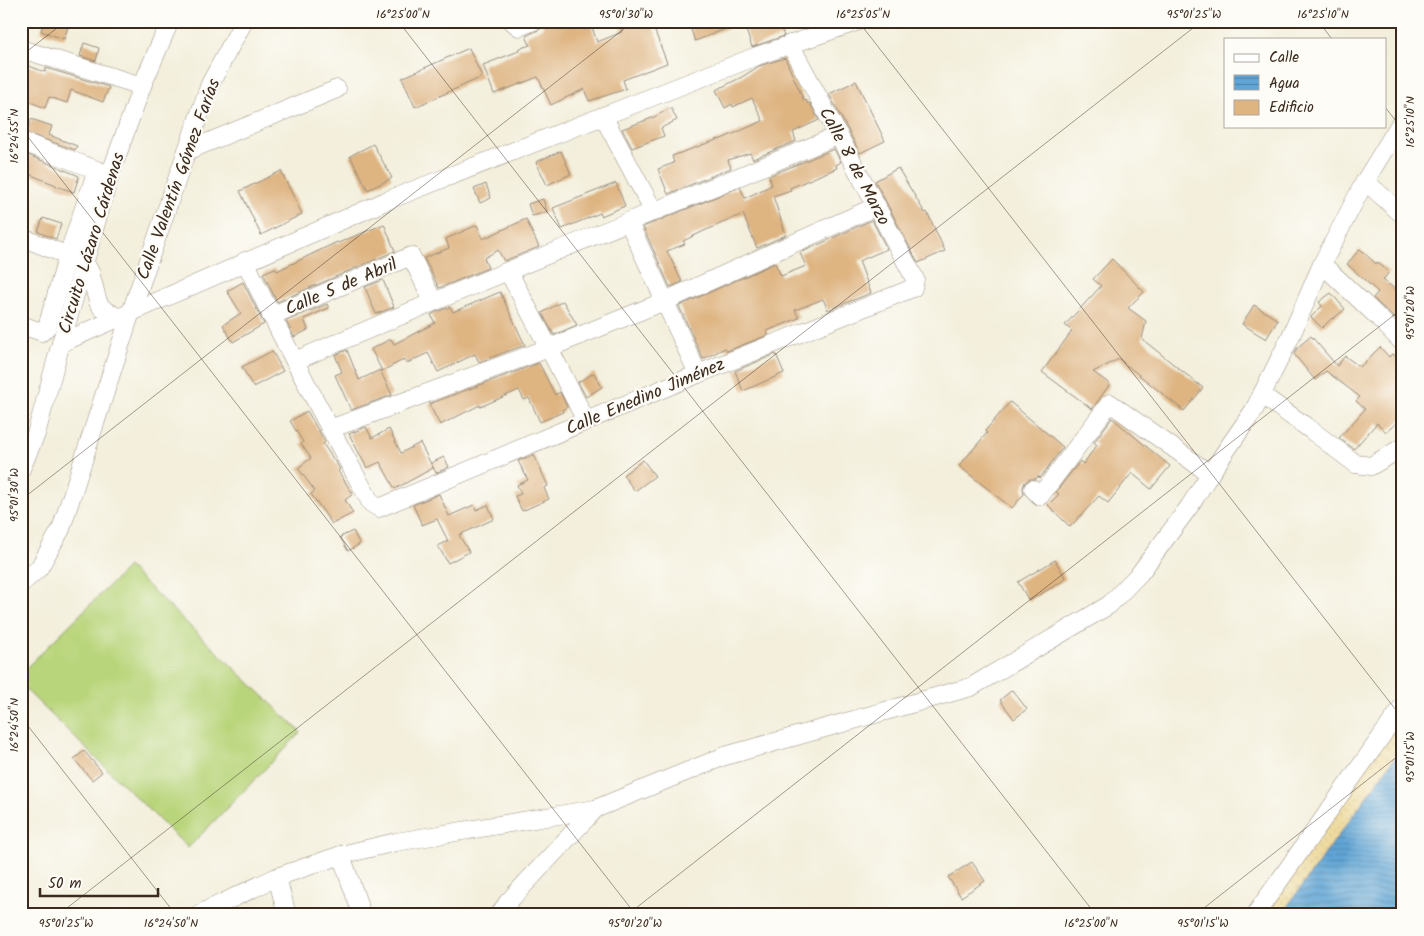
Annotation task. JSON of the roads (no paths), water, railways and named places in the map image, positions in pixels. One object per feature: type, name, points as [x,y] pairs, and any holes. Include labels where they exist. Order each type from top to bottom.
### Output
[{"type":"street","name":"Circuito Lázaro Cárdenas","points":[[21,469],[28,434],[60,342],[76,258],[103,172],[170,21]]},
{"type":"street","name":"Calle Valentín Gómez Farías","points":[[21,584],[39,568],[61,529],[125,315],[187,152],[210,84],[244,21]]},
{"type":"street","points":[[512,22],[519,27],[534,21]]},
{"type":"street","points":[[60,342],[386,201],[790,44],[859,21]]},
{"type":"street","name":"Calle 8 de Marzo","points":[[790,44],[915,278],[913,288]]},
{"type":"street","points":[[21,49],[142,86]]},
{"type":"street","points":[[187,152],[337,89]]},
{"type":"street","points":[[603,116],[654,212]]},
{"type":"street","points":[[197,915],[277,877],[341,855],[396,842],[595,809],[725,756],[971,687],[1109,605],[1140,574],[1189,507],[1254,410],[1290,338],[1322,264],[1365,181],[1403,119]]},
{"type":"street","points":[[295,361],[433,301],[629,223],[839,136]]},
{"type":"street","points":[[21,142],[103,172]]},
{"type":"street","points":[[1365,181],[1403,215]]},
{"type":"street","points":[[245,261],[330,430],[550,348],[665,301],[877,206]]},
{"type":"street","points":[[629,223],[698,374]]},
{"type":"street","points":[[21,237],[76,258],[90,272],[98,302],[102,308],[125,315]]},
{"type":"street","name":"Calle 5 de Abril","points":[[271,316],[411,256],[433,301]]},
{"type":"street","points":[[21,325],[42,332],[48,328],[76,258]]},
{"type":"street","points":[[1322,264],[1403,343]]},
{"type":"street","points":[[508,271],[550,348],[586,421]]},
{"type":"street","name":"Calle Enedino Jiménez","points":[[330,430],[371,503],[379,508],[698,374],[913,288]]},
{"type":"street","points":[[1262,396],[1356,464],[1370,466],[1403,448]]},
{"type":"street","points":[[1033,489],[1040,496],[1110,403],[1210,474]]},
{"type":"street","points":[[1255,915],[1403,706]]},
{"type":"street","points":[[499,915],[508,902],[595,809]]},
{"type":"street","points":[[341,855],[362,915]]},
{"type":"street","points":[[277,877],[287,915]]},
{"type":"water","points":[[1403,746],[1403,915],[1281,915]]}]
